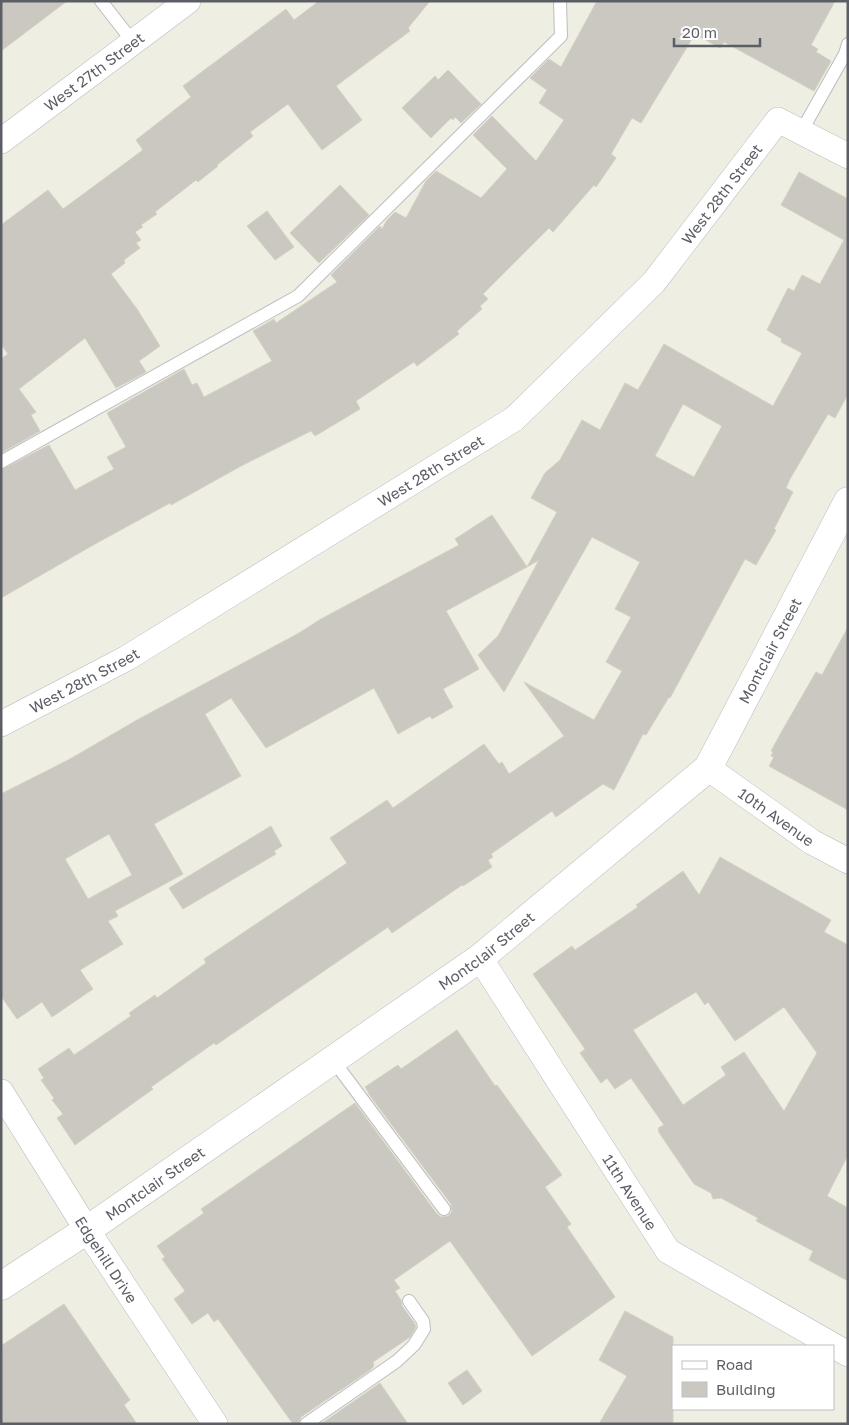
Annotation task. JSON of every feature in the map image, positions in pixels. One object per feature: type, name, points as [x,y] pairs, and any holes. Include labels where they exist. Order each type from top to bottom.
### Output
[{"type":"street","name":"West 27th Street","points":[[1,141],[188,1]]},
{"type":"street","name":"West 28th Street","points":[[1,724],[127,658],[514,419],[654,282],[778,120],[801,132]]},
{"type":"street","points":[[801,132],[848,156]]},
{"type":"street","name":"Montclair Street","points":[[1,1286],[86,1230],[480,958],[708,768],[848,501]]},
{"type":"street","name":"10th Avenue","points":[[708,768],[812,842],[848,861]]},
{"type":"street","name":"11th Avenue","points":[[480,958],[668,1251],[832,1345]]},
{"type":"street","name":"Edgehill Drive","points":[[1,1092],[86,1230],[215,1424]]},
{"type":"street","name":"11th Avenue","points":[[834,1346],[848,1354]]},
{"type":"lane","points":[[101,1],[133,42]]},
{"type":"lane","points":[[1,462],[298,296],[561,36],[560,1]]},
{"type":"lane","points":[[801,132],[845,54],[848,44]]},
{"type":"lane","points":[[333,1060],[444,1209]]},
{"type":"lane","points":[[306,1424],[397,1361],[414,1345],[424,1329],[423,1321],[409,1300]]},
{"type":"building","points":[[1,1],[67,1],[1,51]]},
{"type":"building","points":[[319,1],[430,1],[408,28],[410,31],[336,86],[362,120],[322,150],[288,104],[250,132],[253,136],[218,166],[198,182],[196,180],[155,212],[157,214],[141,225],[143,227],[135,232],[141,240],[136,243],[140,248],[124,260],[125,263],[111,274],[137,309],[160,346],[139,361],[146,372],[116,388],[85,338],[19,389],[36,412],[31,415],[40,431],[1,453],[1,359],[8,354],[1,344],[1,225],[48,190],[63,209],[143,150],[136,140],[191,97],[183,86],[286,9],[294,20]]},
{"type":"building","points":[[597,1],[835,1],[811,45],[818,49],[816,52],[831,61],[814,91],[724,42],[720,48],[695,34],[641,123],[632,118],[611,154],[616,158],[596,187],[594,185],[553,232],[549,228],[483,294],[488,299],[480,306],[482,309],[457,331],[459,334],[417,366],[414,362],[356,401],[360,409],[315,436],[311,431],[241,466],[95,544],[1,598],[1,470],[49,445],[75,490],[114,469],[107,457],[126,447],[107,413],[184,369],[192,385],[197,383],[204,397],[272,361],[253,331],[274,319],[276,323],[337,282],[331,275],[380,226],[382,229],[395,212],[406,218],[426,181],[436,171],[481,198],[507,169],[473,135],[492,116],[536,161],[564,120],[539,103],[547,90],[530,78],[549,59],[561,67]]},
{"type":"building","points":[[448,70],[481,104],[461,123],[455,117],[453,120],[451,118],[431,138],[402,108],[435,76],[438,80]]},
{"type":"building","points":[[799,172],[848,199],[848,394],[835,418],[828,414],[790,479],[786,488],[793,492],[774,529],[776,530],[756,565],[745,559],[670,698],[646,735],[643,734],[614,790],[603,784],[556,817],[552,811],[491,854],[493,857],[488,860],[492,867],[462,885],[392,933],[388,927],[216,1045],[214,1043],[151,1087],[153,1089],[75,1145],[57,1118],[63,1114],[52,1100],[54,1098],[41,1080],[44,1078],[38,1069],[69,1048],[74,1055],[131,1016],[129,1013],[155,995],[157,998],[206,963],[204,959],[347,863],[330,838],[387,800],[393,808],[484,744],[499,764],[502,762],[509,774],[564,736],[524,682],[594,720],[622,671],[606,662],[631,617],[615,609],[640,562],[592,537],[504,692],[478,655],[498,636],[539,560],[527,567],[557,512],[531,498],[545,473],[560,460],[582,420],[600,430],[625,383],[638,390],[664,344],[773,406],[802,353],[781,342],[782,339],[767,330],[788,288],[794,291],[802,275],[820,284],[844,240],[781,205]],"holes":[[[683,404],[722,426],[694,477],[655,456]]]},
{"type":"building","points":[[340,185],[369,215],[319,263],[290,233]]},
{"type":"building","points":[[267,211],[294,247],[275,260],[247,226]]},
{"type":"building","points":[[492,515],[527,567],[446,611],[479,669],[443,689],[453,707],[432,719],[430,716],[398,734],[374,688],[266,748],[231,698],[205,714],[241,776],[154,824],[183,874],[115,911],[118,916],[108,921],[123,944],[80,970],[93,989],[52,1017],[42,1002],[17,1019],[1,996],[1,794],[70,759],[137,720],[459,545],[455,539]],"holes":[[[109,834],[132,875],[88,899],[65,859]]]},
{"type":"building","points":[[848,627],[848,810],[769,766],[774,757],[771,756],[773,752],[771,751],[782,731],[816,672],[822,675]]},
{"type":"building","points":[[271,826],[282,846],[274,851],[276,854],[183,909],[169,888]]},
{"type":"building","points":[[720,857],[831,920],[824,932],[848,945],[848,1155],[827,1196],[848,1208],[848,1281],[809,1260],[813,1251],[756,1221],[758,1218],[721,1198],[713,1199],[711,1193],[694,1184],[658,1131],[658,1128],[664,1125],[631,1078],[615,1089],[607,1078],[601,1083],[580,1053],[585,1049],[533,974],[572,946],[575,950],[638,907],[636,905],[683,871],[699,895]],"holes":[[[696,992],[705,1005],[708,1002],[735,1041],[784,1007],[817,1053],[784,1111],[744,1052],[721,1067],[726,1075],[683,1105],[633,1030]]]},
{"type":"building","points":[[457,1030],[495,1086],[497,1085],[562,1175],[545,1187],[571,1224],[567,1227],[615,1297],[532,1356],[450,1241],[394,1280],[400,1288],[395,1291],[401,1300],[402,1306],[416,1327],[410,1337],[373,1362],[374,1366],[370,1370],[301,1417],[298,1424],[293,1424],[218,1319],[214,1322],[208,1313],[192,1324],[174,1299],[185,1291],[162,1259],[165,1257],[157,1246],[204,1213],[201,1209],[355,1103],[437,1214],[441,1217],[448,1216],[452,1212],[451,1204],[365,1087],[398,1065],[401,1069]]},
{"type":"building","points":[[64,1304],[130,1400],[124,1405],[137,1424],[1,1424],[1,1346]]},
{"type":"building","points":[[625,1311],[673,1337],[673,1424],[599,1424],[627,1376],[599,1360]]},
{"type":"building","points":[[467,1370],[482,1391],[463,1405],[448,1383]]},
{"type":"building","points":[[380,1383],[408,1424],[321,1424]]}]
